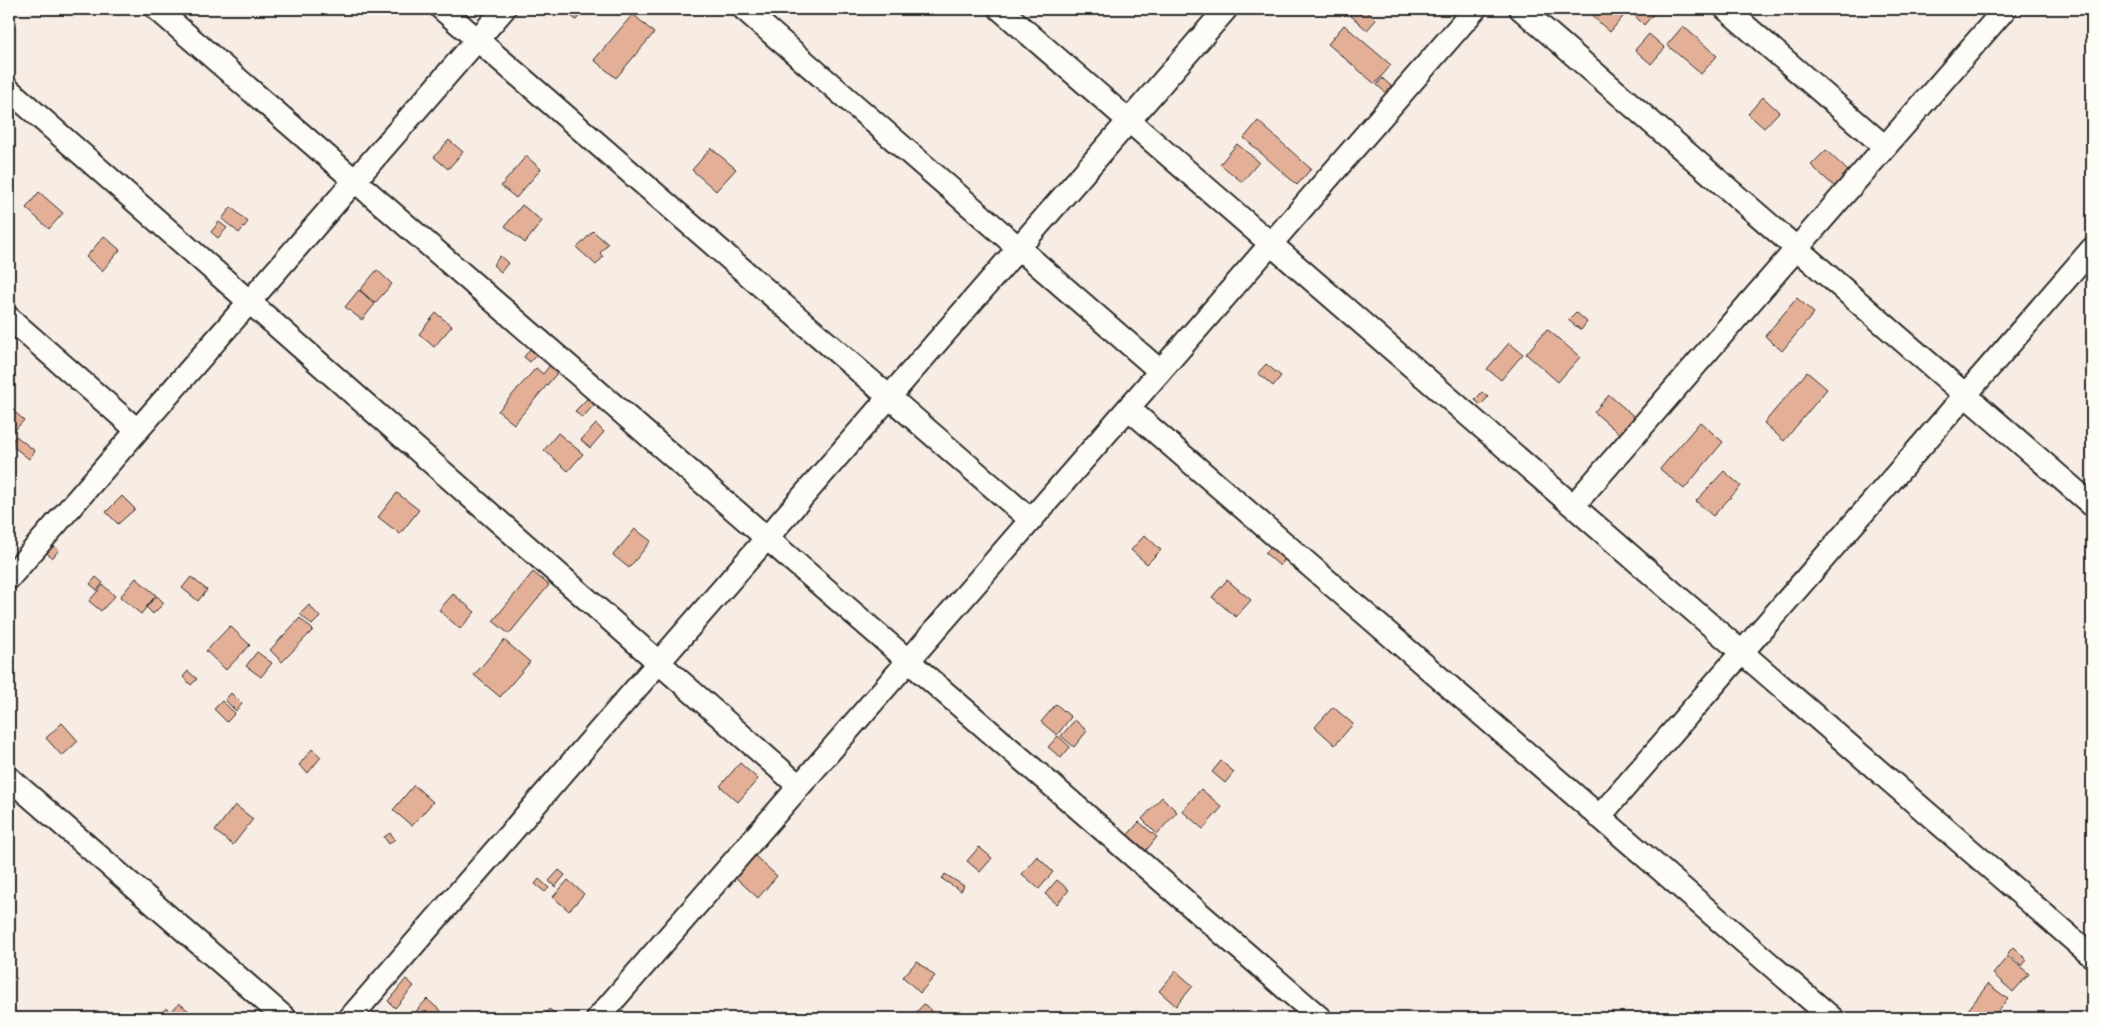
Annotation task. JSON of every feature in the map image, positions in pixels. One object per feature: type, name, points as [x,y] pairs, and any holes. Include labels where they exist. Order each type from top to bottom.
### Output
[{"type":"street","points":[[157,9],[1320,1018]]},
{"type":"street","points":[[442,9],[1031,520]]},
{"type":"street","points":[[9,578],[504,9]]},
{"type":"street","points":[[744,9],[1160,371]]},
{"type":"street","points":[[1000,9],[2092,956]]},
{"type":"street","points":[[350,1018],[1226,9]]},
{"type":"street","points":[[598,1018],[1475,9]]},
{"type":"street","points":[[1521,9],[2092,505]]},
{"type":"street","points":[[1726,9],[1885,147]]},
{"type":"street","points":[[1573,506],[2005,9]]},
{"type":"street","points":[[9,90],[799,786]]},
{"type":"street","points":[[1599,817],[2092,249]]},
{"type":"street","points":[[9,318],[137,430]]},
{"type":"street","points":[[1128,408],[1832,1018]]},
{"type":"street","points":[[9,778],[285,1018]]},
{"type":"building","points":[[563,9],[586,9],[576,20]]},
{"type":"building","points":[[1356,9],[1365,9],[1376,20],[1367,30],[1350,15]]},
{"type":"building","points":[[1598,9],[1624,9],[1627,12],[1610,32],[1592,16]]},
{"type":"building","points":[[1628,9],[1658,9],[1644,25]]},
{"type":"building","points":[[633,14],[654,33],[616,78],[594,60]]},
{"type":"building","points":[[1344,25],[1391,65],[1375,84],[1328,44]]},
{"type":"building","points":[[1683,26],[1717,56],[1701,74],[1667,45]]},
{"type":"building","points":[[1649,34],[1665,48],[1651,64],[1635,50]]},
{"type":"building","points":[[1382,78],[1391,86],[1386,93],[1377,85]]},
{"type":"building","points":[[1763,97],[1779,112],[1764,128],[1748,114]]},
{"type":"building","points":[[1258,121],[1311,169],[1297,185],[1244,138]]},
{"type":"building","points":[[449,140],[463,152],[448,169],[434,157]]},
{"type":"building","points":[[1237,144],[1259,162],[1242,182],[1220,164]]},
{"type":"building","points":[[711,148],[736,169],[716,191],[692,170]]},
{"type":"building","points":[[1826,150],[1850,173],[1836,188],[1811,165]]},
{"type":"building","points":[[526,156],[541,169],[516,198],[501,186]]},
{"type":"building","points":[[39,192],[63,213],[49,229],[26,208]]},
{"type":"building","points":[[522,205],[542,221],[525,243],[505,226]]},
{"type":"building","points":[[231,207],[248,222],[239,233],[222,219]]},
{"type":"building","points":[[219,222],[227,228],[218,238],[211,232]]},
{"type":"building","points":[[593,231],[608,244],[600,253],[603,257],[596,265],[577,248]]},
{"type":"building","points":[[104,236],[120,250],[102,271],[86,257]]},
{"type":"building","points":[[500,256],[508,263],[501,272],[493,265]]},
{"type":"building","points":[[377,270],[392,284],[375,303],[360,290]]},
{"type":"building","points":[[359,290],[375,304],[362,320],[345,307]]},
{"type":"building","points":[[1797,298],[1814,313],[1782,351],[1765,336]]},
{"type":"building","points":[[1576,312],[1587,322],[1581,330],[1568,320]]},
{"type":"building","points":[[436,313],[452,326],[434,347],[419,334]]},
{"type":"building","points":[[1547,329],[1580,357],[1558,382],[1526,354]]},
{"type":"building","points":[[1509,343],[1523,354],[1501,380],[1487,369]]},
{"type":"building","points":[[530,349],[536,355],[530,362],[524,357]]},
{"type":"building","points":[[1266,364],[1281,376],[1273,386],[1258,373]]},
{"type":"building","points":[[550,365],[558,372],[514,424],[498,411],[536,368],[543,374]]},
{"type":"building","points":[[1807,372],[1827,389],[1784,441],[1764,423]]},
{"type":"building","points":[[1482,392],[1488,397],[1481,405],[1475,400]]},
{"type":"building","points":[[1609,395],[1637,419],[1622,436],[1594,412]]},
{"type":"building","points":[[589,397],[596,403],[582,418],[575,411]]},
{"type":"building","points":[[9,407],[24,420],[9,437]]},
{"type":"building","points":[[1700,422],[1723,442],[1684,489],[1660,469]]},
{"type":"building","points":[[596,424],[604,432],[590,448],[581,440]]},
{"type":"building","points":[[558,433],[583,454],[568,471],[544,450]]},
{"type":"building","points":[[16,436],[35,451],[29,459],[10,444]]},
{"type":"building","points":[[1724,471],[1741,486],[1713,516],[1696,501]]},
{"type":"building","points":[[397,493],[419,510],[400,534],[378,517]]},
{"type":"building","points":[[122,496],[135,509],[118,524],[106,512]]},
{"type":"building","points":[[635,529],[651,541],[629,568],[613,555]]},
{"type":"building","points":[[1145,535],[1161,550],[1147,564],[1131,550]]},
{"type":"building","points":[[54,546],[59,550],[52,558],[47,553]]},
{"type":"building","points":[[1271,547],[1285,559],[1280,566],[1265,553]]},
{"type":"building","points":[[533,572],[549,585],[509,634],[493,621]]},
{"type":"building","points":[[96,577],[103,583],[97,590],[90,584]]},
{"type":"building","points":[[191,577],[207,590],[198,601],[182,588]]},
{"type":"building","points":[[136,578],[156,595],[141,614],[120,597]]},
{"type":"building","points":[[1227,580],[1251,600],[1236,617],[1212,597]]},
{"type":"building","points":[[103,585],[115,596],[101,611],[89,601]]},
{"type":"building","points":[[453,594],[475,612],[460,629],[439,610]]},
{"type":"building","points":[[157,596],[164,603],[153,614],[146,607]]},
{"type":"building","points":[[309,605],[320,617],[312,625],[300,614]]},
{"type":"building","points":[[300,618],[313,630],[282,662],[270,650]]},
{"type":"building","points":[[230,626],[250,645],[226,670],[206,651]]},
{"type":"building","points":[[504,640],[530,662],[500,697],[474,675]]},
{"type":"building","points":[[257,652],[272,663],[261,677],[246,666]]},
{"type":"building","points":[[188,671],[197,679],[191,685],[183,677]]},
{"type":"building","points":[[231,693],[242,704],[236,711],[225,700]]},
{"type":"building","points":[[222,701],[235,713],[227,722],[214,709]]},
{"type":"building","points":[[1056,704],[1071,717],[1057,735],[1041,722]]},
{"type":"building","points":[[1333,707],[1353,724],[1335,745],[1315,727]]},
{"type":"building","points":[[1075,720],[1087,731],[1074,747],[1061,736]]},
{"type":"building","points":[[62,723],[78,741],[62,756],[46,738]]},
{"type":"building","points":[[1058,736],[1070,747],[1061,758],[1048,747]]},
{"type":"building","points":[[312,749],[321,757],[308,773],[299,765]]},
{"type":"building","points":[[1221,761],[1234,772],[1225,783],[1212,772]]},
{"type":"building","points":[[740,763],[758,779],[738,802],[720,786]]},
{"type":"building","points":[[414,785],[433,802],[412,826],[393,810]]},
{"type":"building","points":[[1201,789],[1222,807],[1203,829],[1182,811]]},
{"type":"building","points":[[1162,797],[1177,812],[1157,834],[1142,819]]},
{"type":"building","points":[[235,805],[253,819],[233,845],[215,831]]},
{"type":"building","points":[[1139,822],[1157,837],[1144,853],[1125,838]]},
{"type":"building","points":[[390,833],[395,839],[389,844],[384,837]]},
{"type":"building","points":[[979,847],[992,858],[980,872],[967,861]]},
{"type":"building","points":[[755,856],[777,876],[758,898],[736,878]]},
{"type":"building","points":[[1037,856],[1053,872],[1039,889],[1022,874]]},
{"type":"building","points":[[559,870],[565,875],[555,887],[549,881]]},
{"type":"building","points":[[945,874],[964,886],[961,891],[942,879]]},
{"type":"building","points":[[539,879],[549,888],[545,892],[535,884]]},
{"type":"building","points":[[568,880],[584,894],[569,911],[553,897]]},
{"type":"building","points":[[1057,880],[1069,890],[1057,904],[1045,894]]},
{"type":"building","points":[[2013,947],[2027,960],[2022,966],[2008,953]]},
{"type":"building","points":[[2008,956],[2029,974],[2013,992],[1993,974]]},
{"type":"building","points":[[917,961],[935,976],[920,993],[903,977]]},
{"type":"building","points":[[1176,971],[1193,986],[1176,1006],[1159,991]]},
{"type":"building","points":[[406,979],[414,986],[395,1008],[388,1001]]},
{"type":"building","points":[[1988,984],[2008,999],[1992,1018],[1978,1018],[1968,1010]]},
{"type":"building","points":[[427,999],[444,1014],[440,1018],[410,1018]]},
{"type":"building","points":[[179,1003],[195,1016],[193,1018],[158,1018],[166,1008],[171,1012]]},
{"type":"building","points":[[924,1004],[939,1018],[911,1018]]},
{"type":"building","points":[[549,1009],[562,1018],[542,1018]]}]
